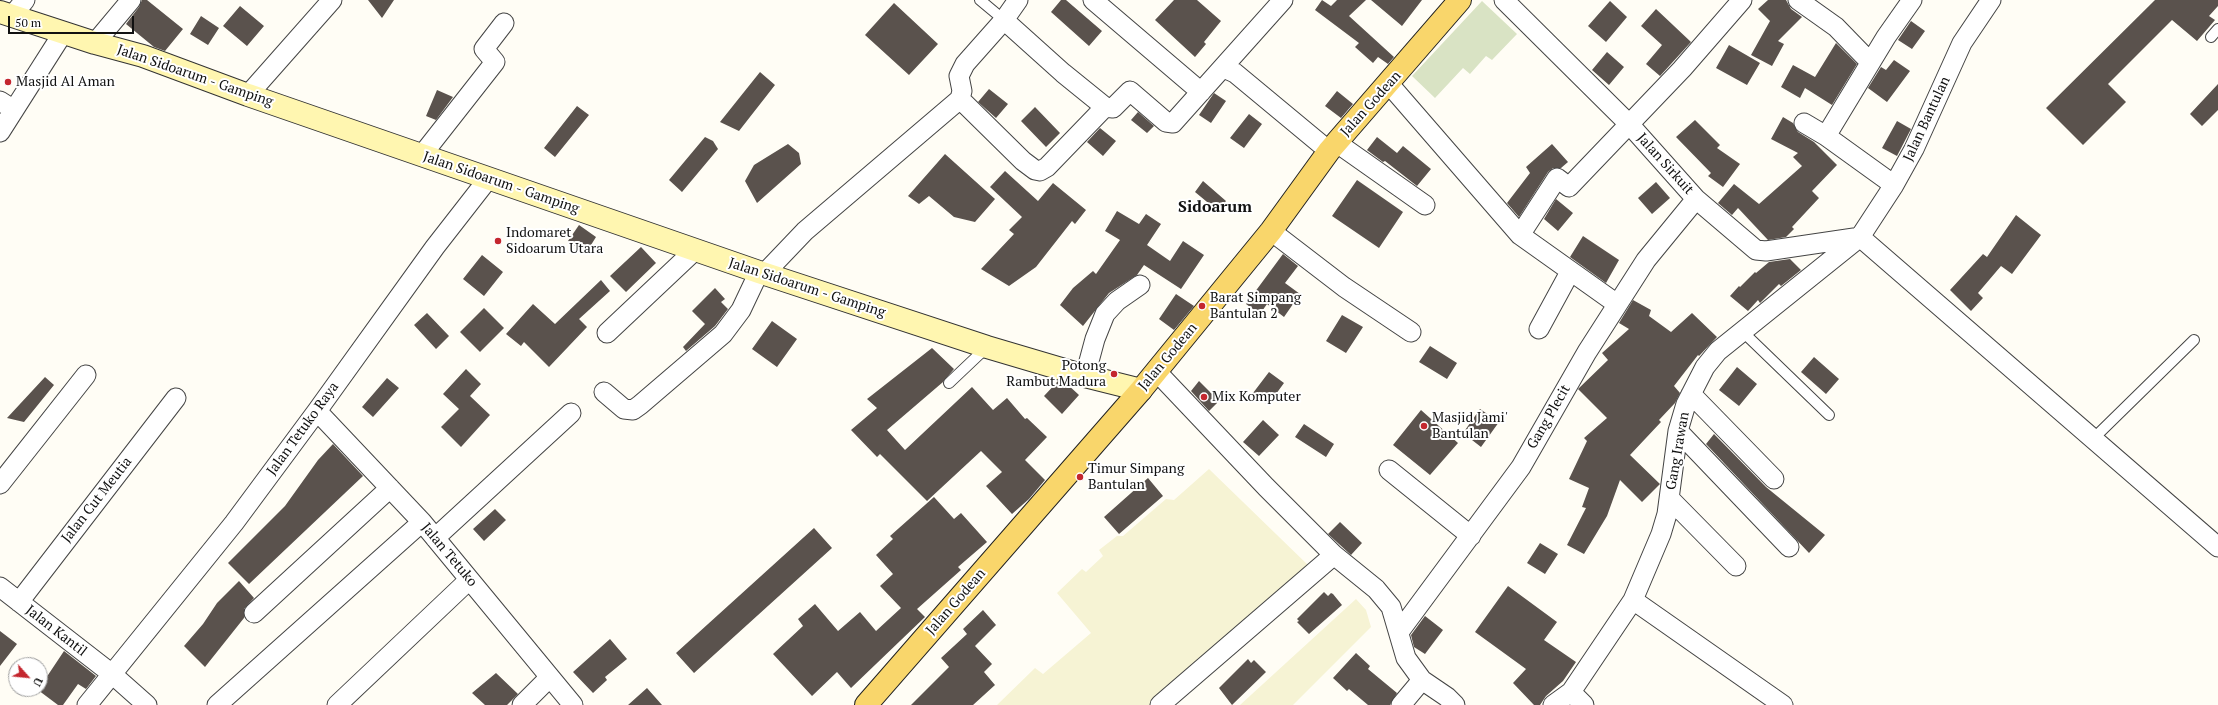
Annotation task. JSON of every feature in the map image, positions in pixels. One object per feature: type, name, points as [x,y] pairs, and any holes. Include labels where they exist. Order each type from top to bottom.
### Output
[{"type":"main road","name":"Jalan Godean","points":[[866,705],[1141,390],[1271,231],[1333,147],[1460,0]]},
{"type":"main road","name":"Jalan Sidoarum - Gamping","points":[[6,14],[95,43],[143,56],[248,95],[761,273],[987,347],[1085,376],[1141,390]]},
{"type":"street","points":[[6,14],[25,0]]},
{"type":"street","points":[[95,43],[131,0]]},
{"type":"street","points":[[248,95],[332,0]]},
{"type":"street","points":[[604,392],[624,409],[632,410],[640,405],[723,334],[741,310],[761,273],[805,231],[960,99],[962,91],[959,76],[964,64],[1004,20],[1018,0]]},
{"type":"street","points":[[1093,0],[1201,92]]},
{"type":"street","points":[[1004,20],[1063,73],[1105,107],[1113,108],[1130,91],[1166,122],[1173,123],[1220,70],[1224,68],[1283,0]]},
{"type":"street","name":"Jalan Sirkuit","points":[[1504,0],[1630,125],[1696,199],[1756,250],[1766,251],[1860,237]]},
{"type":"street","points":[[1520,234],[1557,178],[1569,187],[1682,69],[1742,0]]},
{"type":"street","points":[[1798,0],[1836,28],[1870,62]]},
{"type":"street","points":[[1826,136],[1870,62],[1912,0]]},
{"type":"street","name":"Jalan Bantulan","points":[[1860,237],[1894,185],[1914,149],[1962,43],[1991,0]]},
{"type":"street","points":[[422,155],[495,62],[484,49],[504,23]]},
{"type":"street","points":[[0,132],[7,105],[64,33]]},
{"type":"street","points":[[1224,68],[1235,73],[1333,147],[1425,205]]},
{"type":"street","points":[[1389,84],[1520,234],[1570,272],[1617,304]]},
{"type":"street","points":[[960,99],[1023,161],[1034,170],[1040,171],[1047,167],[1105,107]]},
{"type":"street","points":[[1804,123],[1826,136],[1894,185]]},
{"type":"street","name":"Jalan Tetuko Raya","points":[[87,705],[234,523],[435,247],[488,179]]},
{"type":"street","name":"Gang Plecit","points":[[1399,632],[1521,467],[1587,352],[1617,304],[1646,260],[1696,199]]},
{"type":"street","points":[[1271,231],[1344,287],[1411,332]]},
{"type":"street","points":[[1860,237],[2218,547]]},
{"type":"street","name":"Gang Irawan","points":[[1554,705],[1577,699],[1632,600],[1661,534],[1667,514],[1678,431],[1691,394],[1705,367],[1718,351],[1860,237]]},
{"type":"street","points":[[607,333],[694,250]]},
{"type":"street","points":[[1539,328],[1570,272]]},
{"type":"street","points":[[1085,376],[1095,339],[1105,314],[1117,301],[1140,285]]},
{"type":"street","points":[[1156,371],[1266,487],[1334,555],[1376,589],[1391,606],[1406,658],[1422,680],[1447,696],[1455,705]]},
{"type":"street","points":[[0,484],[86,375]]},
{"type":"street","points":[[1691,394],[1774,479]]},
{"type":"street","name":"Jalan Cut Meutia","points":[[18,602],[176,398]]},
{"type":"street","name":"Jalan Tetuko","points":[[317,411],[436,538],[573,705]]},
{"type":"street","points":[[436,538],[572,413]]},
{"type":"street","points":[[1678,431],[1789,547]]},
{"type":"street","points":[[1389,470],[1471,536]]},
{"type":"street","points":[[254,613],[390,488]]},
{"type":"street","points":[[1669,498],[1736,566]]},
{"type":"street","points":[[217,705],[422,522]]},
{"type":"street","points":[[1160,705],[1334,555]]},
{"type":"street","points":[[337,705],[469,580]]},
{"type":"street","name":"Jalan Kantil","points":[[0,587],[112,674],[147,705]]},
{"type":"street","points":[[1632,600],[1783,705]]},
{"type":"street","points":[[522,705],[550,677]]},
{"type":"street","points":[[1401,705],[1422,680]]},
{"type":"lane","points":[[980,0],[1004,20]]},
{"type":"lane","points":[[2211,36],[2218,29]]},
{"type":"lane","points":[[1742,331],[1829,415]]},
{"type":"lane","points":[[2093,439],[2194,340]]},
{"type":"lane","points":[[949,383],[987,347]]},
{"type":"shaded area","points":[[1209,469],[1310,567],[1153,705],[997,705],[1035,668],[1043,674],[1091,633],[1057,593],[1082,569],[1086,572],[1103,556],[1099,550],[1117,536],[1123,536],[1166,499],[1174,500]]},
{"type":"shaded area","points":[[1356,599],[1366,610],[1371,627],[1293,705],[1240,705]]},
{"type":"green space","points":[[1482,1],[1517,34],[1492,60],[1486,56],[1470,74],[1463,68],[1435,98],[1412,76]]},
{"type":"building","points":[[142,0],[147,0],[183,29],[165,51],[154,47],[126,24],[139,7]]},
{"type":"building","points":[[368,0],[394,0],[382,18]]},
{"type":"building","points":[[1061,0],[1066,0],[1102,31],[1089,46],[1051,12]]},
{"type":"building","points":[[1174,0],[1197,0],[1221,21],[1204,42],[1206,44],[1195,57],[1155,20]]},
{"type":"building","points":[[1322,0],[1331,6],[1337,0],[1366,0],[1349,16],[1394,57],[1388,64],[1378,57],[1373,63],[1355,47],[1359,43],[1315,10]]},
{"type":"building","points":[[1371,0],[1422,0],[1402,26]]},
{"type":"building","points":[[1768,0],[1786,0],[1791,9],[1802,17],[1778,41],[1784,44],[1772,66],[1751,55],[1770,21],[1758,9]]},
{"type":"building","points":[[2155,0],[2218,0],[2218,6],[2209,16],[2215,20],[2197,41],[2172,20],[2108,84],[2126,102],[2083,145],[2046,108]]},
{"type":"building","points":[[1610,1],[1627,17],[1606,42],[1588,26]]},
{"type":"building","points":[[894,3],[938,44],[909,75],[865,35]]},
{"type":"building","points":[[240,6],[264,26],[247,46],[223,26]]},
{"type":"building","points":[[1656,9],[1691,42],[1660,76],[1646,64],[1662,45],[1641,26]]},
{"type":"building","points":[[201,16],[219,28],[208,45],[190,34]]},
{"type":"building","points":[[1911,21],[1925,31],[1912,49],[1898,40]]},
{"type":"building","points":[[1836,43],[1857,64],[1832,105],[1805,88],[1800,98],[1781,87],[1793,65],[1815,77]]},
{"type":"building","points":[[1729,45],[1760,63],[1747,85],[1716,68]]},
{"type":"building","points":[[1607,52],[1624,67],[1609,85],[1592,70]]},
{"type":"building","points":[[1894,60],[1910,71],[1887,102],[1868,88],[1881,67],[1886,70]]},
{"type":"building","points":[[760,72],[775,85],[739,131],[720,122]]},
{"type":"building","points":[[2218,84],[2218,110],[2202,126],[2190,114]]},
{"type":"building","points":[[989,89],[1008,104],[996,118],[978,102]]},
{"type":"building","points":[[437,90],[453,97],[436,120],[426,116]]},
{"type":"building","points":[[1337,91],[1353,104],[1341,118],[1325,106]]},
{"type":"building","points":[[1214,93],[1226,101],[1211,123],[1199,115]]},
{"type":"building","points":[[577,106],[589,115],[555,157],[544,148]]},
{"type":"building","points":[[1035,107],[1060,133],[1046,147],[1021,121]]},
{"type":"building","points":[[1138,112],[1154,126],[1147,133],[1131,120]]},
{"type":"building","points":[[1249,114],[1262,124],[1244,148],[1230,138]]},
{"type":"building","points":[[1783,117],[1793,123],[1798,132],[1814,142],[1837,165],[1812,191],[1819,198],[1792,227],[1794,229],[1786,237],[1768,240],[1738,208],[1732,215],[1718,203],[1734,184],[1759,204],[1802,166],[1793,157],[1798,153],[1771,139]]},
{"type":"building","points":[[1695,120],[1720,145],[1717,148],[1740,164],[1723,187],[1708,176],[1711,173],[1676,137]]},
{"type":"building","points":[[1897,121],[1911,129],[1897,156],[1882,148]]},
{"type":"building","points":[[1100,128],[1116,141],[1103,156],[1087,142]]},
{"type":"building","points":[[705,137],[713,141],[718,149],[682,192],[669,180]]},
{"type":"building","points":[[1377,137],[1397,153],[1403,146],[1431,169],[1417,186],[1385,161],[1383,162],[1367,150]]},
{"type":"building","points":[[788,144],[799,153],[801,164],[757,203],[745,181],[754,165]]},
{"type":"building","points":[[1552,144],[1568,162],[1561,168],[1553,168],[1548,172],[1519,217],[1507,203],[1530,173],[1526,167]]},
{"type":"building","points":[[945,154],[995,199],[975,222],[954,217],[929,196],[919,204],[908,196]]},
{"type":"building","points":[[1005,171],[1038,201],[1053,183],[1086,210],[1075,224],[1072,221],[1036,267],[1009,286],[981,269],[1014,234],[1009,230],[1022,217],[990,187]]},
{"type":"building","points":[[1357,180],[1403,212],[1379,248],[1332,216]]},
{"type":"building","points":[[1203,181],[1226,201],[1218,211],[1195,192]]},
{"type":"building","points":[[1656,182],[1670,198],[1652,214],[1638,198]]},
{"type":"building","points":[[1556,199],[1573,213],[1558,231],[1544,219]]},
{"type":"building","points":[[1117,211],[1139,224],[1146,214],[1161,224],[1147,245],[1170,261],[1183,241],[1204,255],[1181,289],[1144,265],[1137,275],[1109,293],[1083,326],[1060,305],[1073,288],[1093,271],[1096,274],[1120,240],[1105,231]]},
{"type":"building","points":[[2016,215],[2041,235],[2012,274],[2001,266],[1978,293],[1983,298],[1971,311],[1950,290],[1983,254],[1987,257]]},
{"type":"building","points":[[579,225],[596,237],[586,253],[568,241]]},
{"type":"building","points":[[1583,236],[1619,260],[1606,283],[1570,257]]},
{"type":"building","points":[[641,247],[656,263],[626,292],[610,276]]},
{"type":"building","points":[[1283,254],[1298,266],[1285,283],[1300,294],[1284,317],[1267,304],[1260,314],[1246,304]]},
{"type":"building","points":[[482,255],[503,272],[484,296],[463,279]]},
{"type":"building","points":[[1790,259],[1801,270],[1781,286],[1779,284],[1760,303],[1758,300],[1748,311],[1730,296],[1755,272],[1756,273],[1769,262]]},
{"type":"building","points":[[601,280],[610,291],[579,319],[587,327],[549,367],[524,342],[521,346],[506,334],[533,304],[555,324]]},
{"type":"building","points":[[715,288],[725,299],[721,302],[728,309],[715,326],[686,351],[683,347],[705,324],[692,311]]},
{"type":"building","points":[[1176,294],[1194,306],[1174,330],[1159,319]]},
{"type":"building","points":[[1633,300],[1651,310],[1649,316],[1671,332],[1692,313],[1717,337],[1699,356],[1698,355],[1674,386],[1680,393],[1675,403],[1659,420],[1661,422],[1630,455],[1660,484],[1642,502],[1620,480],[1607,516],[1584,554],[1567,545],[1586,508],[1582,507],[1589,488],[1569,479],[1587,441],[1584,438],[1607,418],[1578,389],[1608,360],[1602,353],[1629,329],[1619,323]]},
{"type":"building","points":[[484,308],[504,328],[480,352],[460,332]]},
{"type":"building","points":[[427,313],[449,336],[436,349],[414,325]]},
{"type":"building","points":[[1342,315],[1363,327],[1346,353],[1326,341]]},
{"type":"building","points":[[772,321],[797,339],[777,367],[752,349]]},
{"type":"building","points":[[1430,346],[1457,363],[1447,379],[1419,362]]},
{"type":"building","points":[[932,348],[954,369],[943,382],[887,430],[905,450],[972,387],[993,410],[1007,398],[1025,419],[1027,418],[1047,437],[1025,460],[1045,480],[1029,499],[1012,514],[986,486],[1002,472],[981,451],[927,501],[880,454],[877,457],[851,430],[877,408],[867,399]]},
{"type":"building","points":[[1814,357],[1839,379],[1826,394],[1801,372]]},
{"type":"building","points":[[1737,367],[1757,384],[1739,406],[1719,390]]},
{"type":"building","points":[[466,369],[481,384],[470,396],[490,415],[461,447],[441,427],[459,409],[443,394]]},
{"type":"building","points":[[1269,372],[1284,383],[1268,405],[1253,393]]},
{"type":"building","points":[[45,377],[54,385],[24,422],[7,418]]},
{"type":"building","points":[[387,378],[399,388],[373,417],[362,407]]},
{"type":"building","points":[[1058,381],[1067,384],[1079,395],[1062,414],[1044,396]]},
{"type":"building","name":"Mix Komputer","points":[[1199,381],[1219,401],[1209,411],[1191,391]]},
{"type":"building","points":[[1480,409],[1499,422],[1481,447],[1463,433]]},
{"type":"building","name":"Masjid Jami' Bantulan","points":[[1421,410],[1458,443],[1430,475],[1393,445]]},
{"type":"building","points":[[1263,420],[1279,435],[1259,456],[1243,442]]},
{"type":"building","points":[[1304,424],[1334,444],[1326,457],[1295,437]]},
{"type":"building","points":[[1714,434],[1766,487],[1825,535],[1809,553],[1706,444]]},
{"type":"building","points":[[333,444],[363,476],[249,584],[228,563],[285,506],[318,460]]},
{"type":"building","points":[[1148,478],[1163,496],[1119,534],[1104,517]]},
{"type":"building","points":[[934,497],[954,519],[961,513],[987,542],[958,567],[961,570],[917,609],[925,617],[851,688],[837,672],[812,696],[773,654],[803,626],[798,619],[815,604],[838,631],[860,612],[876,631],[901,608],[880,586],[893,574],[876,555],[893,539],[890,536]]},
{"type":"building","points":[[495,509],[506,520],[484,541],[473,529]]},
{"type":"building","points":[[1340,522],[1362,543],[1351,555],[1328,534]]},
{"type":"building","points":[[814,528],[832,548],[694,673],[676,653]]},
{"type":"building","points":[[1540,543],[1558,554],[1545,574],[1527,563]]},
{"type":"building","points":[[239,581],[254,598],[244,609],[244,618],[205,667],[184,646],[203,624],[217,603]]},
{"type":"building","points":[[1508,586],[1557,622],[1544,640],[1576,662],[1563,681],[1546,696],[1540,705],[1534,705],[1513,683],[1526,669],[1475,632]]},
{"type":"building","points":[[1324,592],[1328,596],[1331,593],[1333,594],[1342,605],[1309,634],[1297,622],[1299,621],[1297,619]]},
{"type":"building","points":[[983,610],[996,625],[975,646],[992,664],[984,672],[995,685],[973,705],[911,705],[949,667],[941,658],[967,634],[963,629]]},
{"type":"building","points":[[1425,616],[1443,630],[1425,654],[1414,647],[1411,635]]},
{"type":"building","points":[[0,631],[17,644],[0,666]]},
{"type":"building","points":[[610,639],[627,659],[605,677],[607,680],[593,693],[573,672]]},
{"type":"building","points":[[64,651],[96,676],[86,689],[78,684],[63,705],[58,705],[47,697],[48,675]]},
{"type":"building","points":[[1356,653],[1370,666],[1368,669],[1397,693],[1390,705],[1368,705],[1349,689],[1347,691],[1333,678]]},
{"type":"building","points":[[1248,659],[1251,663],[1254,660],[1266,672],[1232,705],[1219,688]]},
{"type":"building","points":[[496,673],[518,694],[507,705],[485,705],[472,693]]},
{"type":"building","points":[[647,688],[662,705],[628,705]]},
{"type":"place","name":"Masjid Al Aman","points":[[8,82]]},
{"type":"place","name":"Indomaret Sidoarum Utara","points":[[498,241]]},
{"type":"place","name":"Barat Simpang Bantulan 2","points":[[1202,306]]},
{"type":"place","name":"Potong Rambut Madura","points":[[1114,374]]},
{"type":"place","name":"Mix Komputer","points":[[1204,397]]},
{"type":"place","name":"Masjid Jami' Bantulan","points":[[1424,426]]},
{"type":"place","name":"Timur Simpang Bantulan","points":[[1080,477]]},
{"type":"district","name":"Sidoarum","points":[[1215,207]]}]
